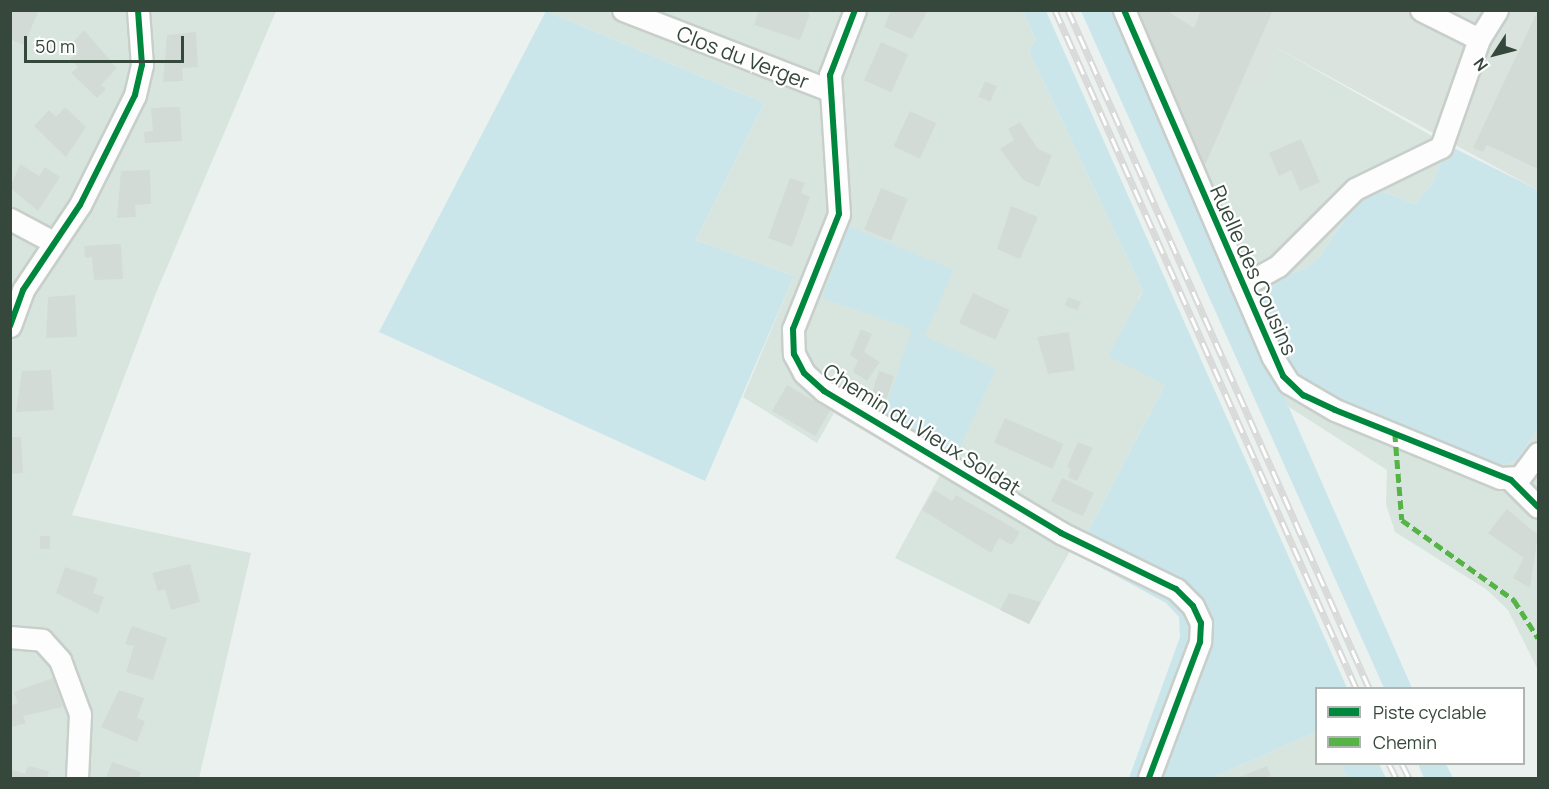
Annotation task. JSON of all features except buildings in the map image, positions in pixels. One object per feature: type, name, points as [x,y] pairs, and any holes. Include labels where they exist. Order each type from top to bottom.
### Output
[{"type":"street","points":[[10,326],[23,290],[52,242],[81,205],[135,95],[142,65],[138,10]]},
{"type":"street","name":"Clos du Verger","points":[[622,10],[830,90]]},
{"type":"street","name":"Chemin du Vieux Soldat","points":[[855,10],[833,61],[830,90],[838,214],[793,329],[794,354],[804,373],[824,391],[1061,533],[1176,590],[1193,606],[1201,623],[1200,642],[1149,778]]},
{"type":"street","name":"Ruelle des Cousins","points":[[1124,10],[1277,367],[1303,395],[1511,480]]},
{"type":"street","points":[[1421,10],[1479,39]]},
{"type":"street","points":[[1242,286],[1278,266],[1355,189],[1441,147],[1479,39],[1497,10]]},
{"type":"street","points":[[10,219],[52,242]]},
{"type":"street","points":[[1539,453],[1527,470],[1511,480],[1539,507]]},
{"type":"street","points":[[10,637],[42,640],[60,660],[80,714],[77,778]]},
{"type":"shaded area","points":[[10,11],[276,11],[156,293],[72,515],[251,553],[199,778],[11,778]]},
{"type":"shaded area","points":[[546,11],[1023,11],[1036,40],[1029,51],[1143,291],[1138,299],[1165,385],[1076,554],[1070,551],[1029,624],[895,558],[940,475],[834,413],[817,443],[743,397],[794,276],[696,240],[764,103]]},
{"type":"shaded area","points":[[546,11],[764,103],[696,240],[794,276],[705,481],[379,332]]},
{"type":"shaded area","points":[[1023,11],[1046,11],[1347,687],[1315,687],[1315,732],[1212,778],[1129,778],[1180,637],[1179,617],[1166,603],[1076,554],[1165,385],[1108,356],[1143,291],[1029,51],[1036,40]]},
{"type":"shaded area","points":[[1081,11],[1115,11],[1412,687],[1384,687]]},
{"type":"shaded area","points":[[1115,11],[1538,11],[1538,190],[1277,48],[1260,89],[1245,81],[1193,196]]},
{"type":"shaded area","points":[[1277,48],[1448,145],[1433,182],[1415,204],[1384,192],[1353,207],[1320,256],[1305,269],[1284,275],[1351,406],[1502,465],[1516,461],[1538,429],[1538,670],[1508,610],[1486,589],[1395,532],[1386,504],[1387,470],[1286,405],[1193,196],[1245,80],[1260,88]]},
{"type":"shaded area","points":[[1448,145],[1538,190],[1538,429],[1516,461],[1502,465],[1351,406],[1303,380],[1283,353],[1262,297],[1284,275],[1305,269],[1320,256],[1353,207],[1368,196],[1384,192],[1415,204],[1433,182]]},
{"type":"shaded area","points":[[849,226],[954,270],[924,336],[996,369],[954,460],[884,412],[912,329],[822,298]]},
{"type":"shaded area","points":[[1315,732],[1315,765],[1341,765],[1347,778],[1212,778]]},
{"type":"shaded area","points":[[1341,765],[1380,765],[1386,778],[1347,778]]},
{"type":"shaded area","points":[[1418,765],[1446,765],[1453,778],[1424,778]]},
{"type":"railway","points":[[1055,10],[1356,687]]},
{"type":"railway","points":[[1068,10],[1369,687]]},
{"type":"railway","points":[[1390,765],[1396,778]]},
{"type":"railway","points":[[1402,765],[1409,778]]},
{"type":"marked path","points":[[1395,433],[1402,520],[1514,600],[1538,638]]},
{"type":"cycle path","points":[[10,326],[23,290],[80,205],[135,95],[142,65],[138,10]]},
{"type":"cycle path","points":[[855,10],[830,75],[839,214],[793,329],[794,354],[804,373],[824,391],[1061,533],[1176,589],[1193,606],[1201,623],[1200,642],[1149,778]]},
{"type":"cycle path","points":[[1124,10],[1283,376],[1303,395],[1335,410],[1511,480],[1538,507]]}]
